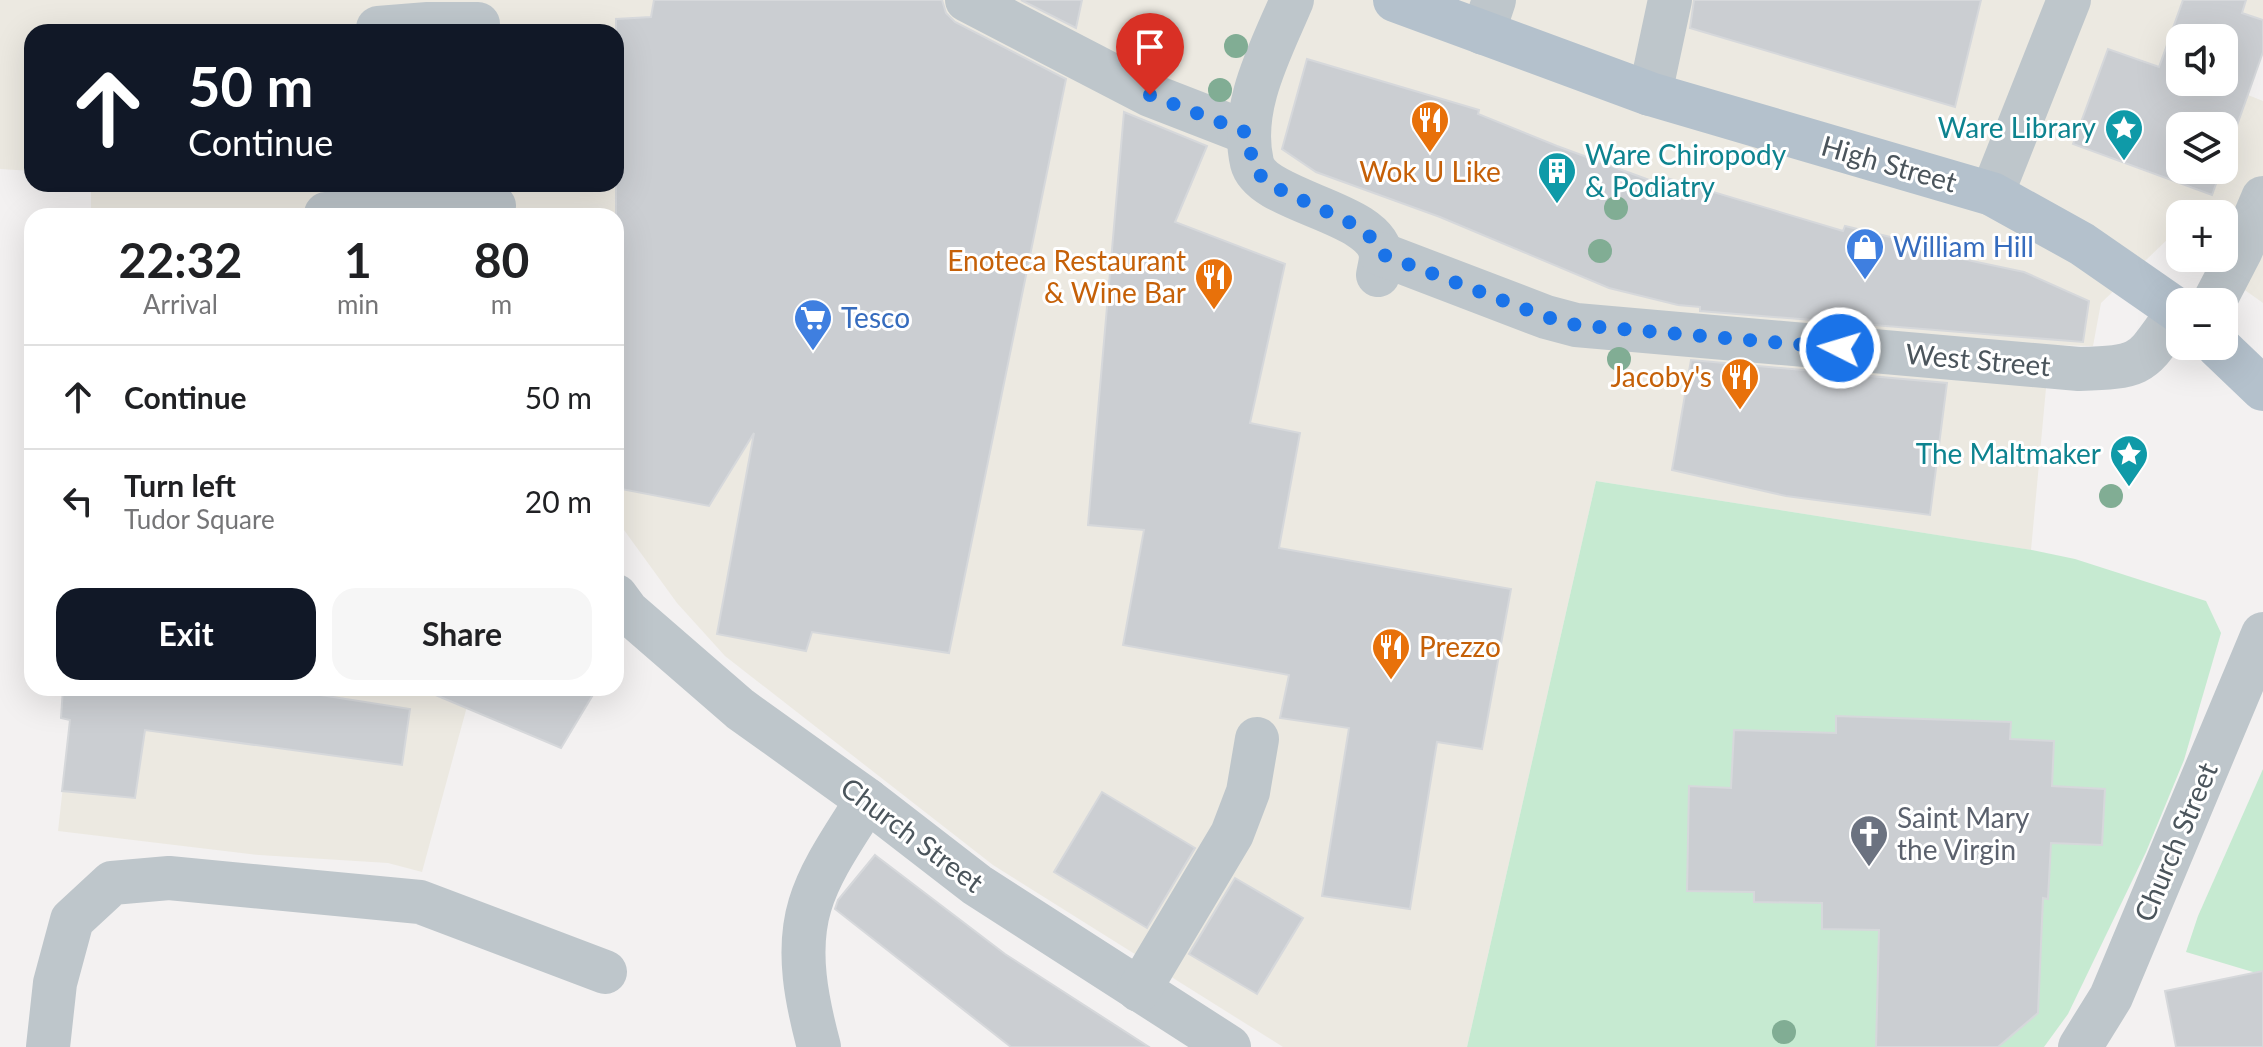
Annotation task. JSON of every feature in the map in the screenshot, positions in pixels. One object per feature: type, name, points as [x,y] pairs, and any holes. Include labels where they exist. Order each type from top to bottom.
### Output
[{"type":"main road","name":"High Street","points":[[1399,1],[1489,16],[1650,94],[1992,194],[2166,293]]},
{"type":"main road","points":[[2233,360],[2263,389]]},
{"type":"street","points":[[967,0],[1150,95],[1248,133],[1264,67],[1292,0]]},
{"type":"street","points":[[1650,94],[1670,0]]},
{"type":"street","points":[[1992,194],[2069,0]]},
{"type":"street","points":[[428,24],[477,19]]},
{"type":"street","name":"West Street","points":[[1248,133],[1253,167],[1268,184],[1357,226],[1368,234],[1380,264],[1576,325],[2079,369],[2122,368],[2134,364],[2166,335]]},
{"type":"street","name":"West Street","points":[[2208,288],[2241,250],[2263,198]]},
{"type":"street","points":[[410,208],[493,202]]},
{"type":"street","name":"Church Street","points":[[624,607],[740,709],[867,800],[977,885],[1229,1047]]},
{"type":"street","name":"Church Street","points":[[2080,1047],[2111,997],[2263,634]]},
{"type":"street","points":[[1139,990],[1232,834],[1248,792],[1257,739]]},
{"type":"street","points":[[819,1047],[810,1014],[804,970],[809,906],[867,800]]},
{"type":"street","points":[[48,1047],[55,983],[72,920],[112,883],[169,878],[420,902],[605,972]]},
{"type":"shaded area","points":[[0,0],[2263,0],[2263,52],[2248,95],[2263,101],[2263,303],[2220,272],[2238,272],[2238,200],[2166,200],[2166,241],[2101,303],[2093,346],[2050,345],[2031,550],[1596,481],[1467,1047],[1283,1047],[993,865],[725,656],[677,603],[624,530],[624,208],[91,208],[91,192],[624,192],[624,24],[24,24],[24,170],[0,169]]},
{"type":"shaded area","points":[[73,696],[470,696],[422,872],[388,863],[259,855],[58,831]]},
{"type":"green space","points":[[1596,481],[2032,550],[2075,559],[2206,601],[2221,633],[2184,760],[2146,852],[2068,1014],[2044,1047],[1467,1047]]},
{"type":"green space","points":[[2263,769],[2263,975],[2186,952],[2198,916]]},
{"type":"building","name":"Tesco","points":[[654,0],[942,0],[946,13],[955,22],[1066,79],[949,653],[812,632],[806,651],[717,634],[754,433],[709,506],[624,490],[624,208],[616,208],[616,192],[624,192],[624,24],[616,24],[616,19],[651,17]]},
{"type":"building","points":[[1021,0],[1082,0],[1076,28]]},
{"type":"building","points":[[1694,0],[1981,0],[1955,107],[1690,28]]},
{"type":"building","points":[[2183,0],[2246,0],[2242,13],[2263,20],[2263,52],[2238,123],[2238,112],[2166,112],[2166,178],[2073,144],[2108,49],[2159,67],[2166,47],[2166,96],[2238,96],[2238,24],[2174,24]]},
{"type":"building","points":[[1307,59],[1479,110],[1478,114],[1660,184],[1667,178],[1843,231],[1845,226],[1958,258],[2024,272],[2089,301],[2083,342],[1700,311],[1700,307],[1678,305],[1609,288],[1440,217],[1316,172],[1282,149]]},
{"type":"building","points":[[1124,112],[1207,146],[1175,222],[1285,264],[1250,423],[1300,433],[1279,548],[1511,589],[1482,749],[1437,742],[1410,909],[1322,896],[1349,728],[1280,718],[1289,675],[1123,645],[1144,530],[1088,525]]},
{"type":"building","points":[[2182,184],[2216,184],[2212,195]]},
{"type":"building","points":[[1691,360],[1947,383],[1930,515],[1786,496],[1672,470]]},
{"type":"building","points":[[62,696],[327,696],[410,709],[402,765],[145,730],[135,798],[62,791],[70,720],[61,718]]},
{"type":"building","points":[[438,696],[592,696],[561,748]]},
{"type":"building","name":"Saint Mary the Virgin","points":[[1836,716],[2011,722],[2010,739],[2054,741],[2052,786],[2105,789],[2102,845],[2051,843],[2048,899],[2043,898],[2038,1013],[1998,1047],[1876,1047],[1879,930],[1822,929],[1822,903],[1754,902],[1754,892],[1687,891],[1689,786],[1731,788],[1734,730],[1836,733]]},
{"type":"building","points":[[1102,792],[1195,848],[1147,928],[1054,872]]},
{"type":"building","points":[[875,855],[1005,954],[1149,1047],[1011,1047],[835,909],[838,900]]},
{"type":"building","points":[[1235,878],[1303,918],[1257,994],[1189,954]]},
{"type":"building","points":[[2263,971],[2263,1047],[2176,1047],[2165,991]]},
{"type":"place","name":"Wok U Like","points":[[1430,154]]},
{"type":"place","name":"Ware Library","points":[[2124,162]]},
{"type":"place","name":"Ware Chiropody & Podiatry","points":[[1557,205]]},
{"type":"place","name":"William Hill","points":[[1865,281]]},
{"type":"place","name":"Enoteca Restaurant & Wine Bar","points":[[1214,311]]},
{"type":"place","name":"Tesco","points":[[813,352]]},
{"type":"place","name":"Jacoby's","points":[[1740,411]]},
{"type":"place","name":"The Maltmaker","points":[[2129,488]]},
{"type":"place","name":"Prezzo","points":[[1391,681]]},
{"type":"place","name":"Saint Mary the Virgin","points":[[1869,868]]},
{"type":"route","points":[[1150,95],[1248,133],[1253,167],[1268,184],[1357,226],[1368,234],[1381,254],[1546,317],[1576,325],[1643,333],[1840,348]]}]
